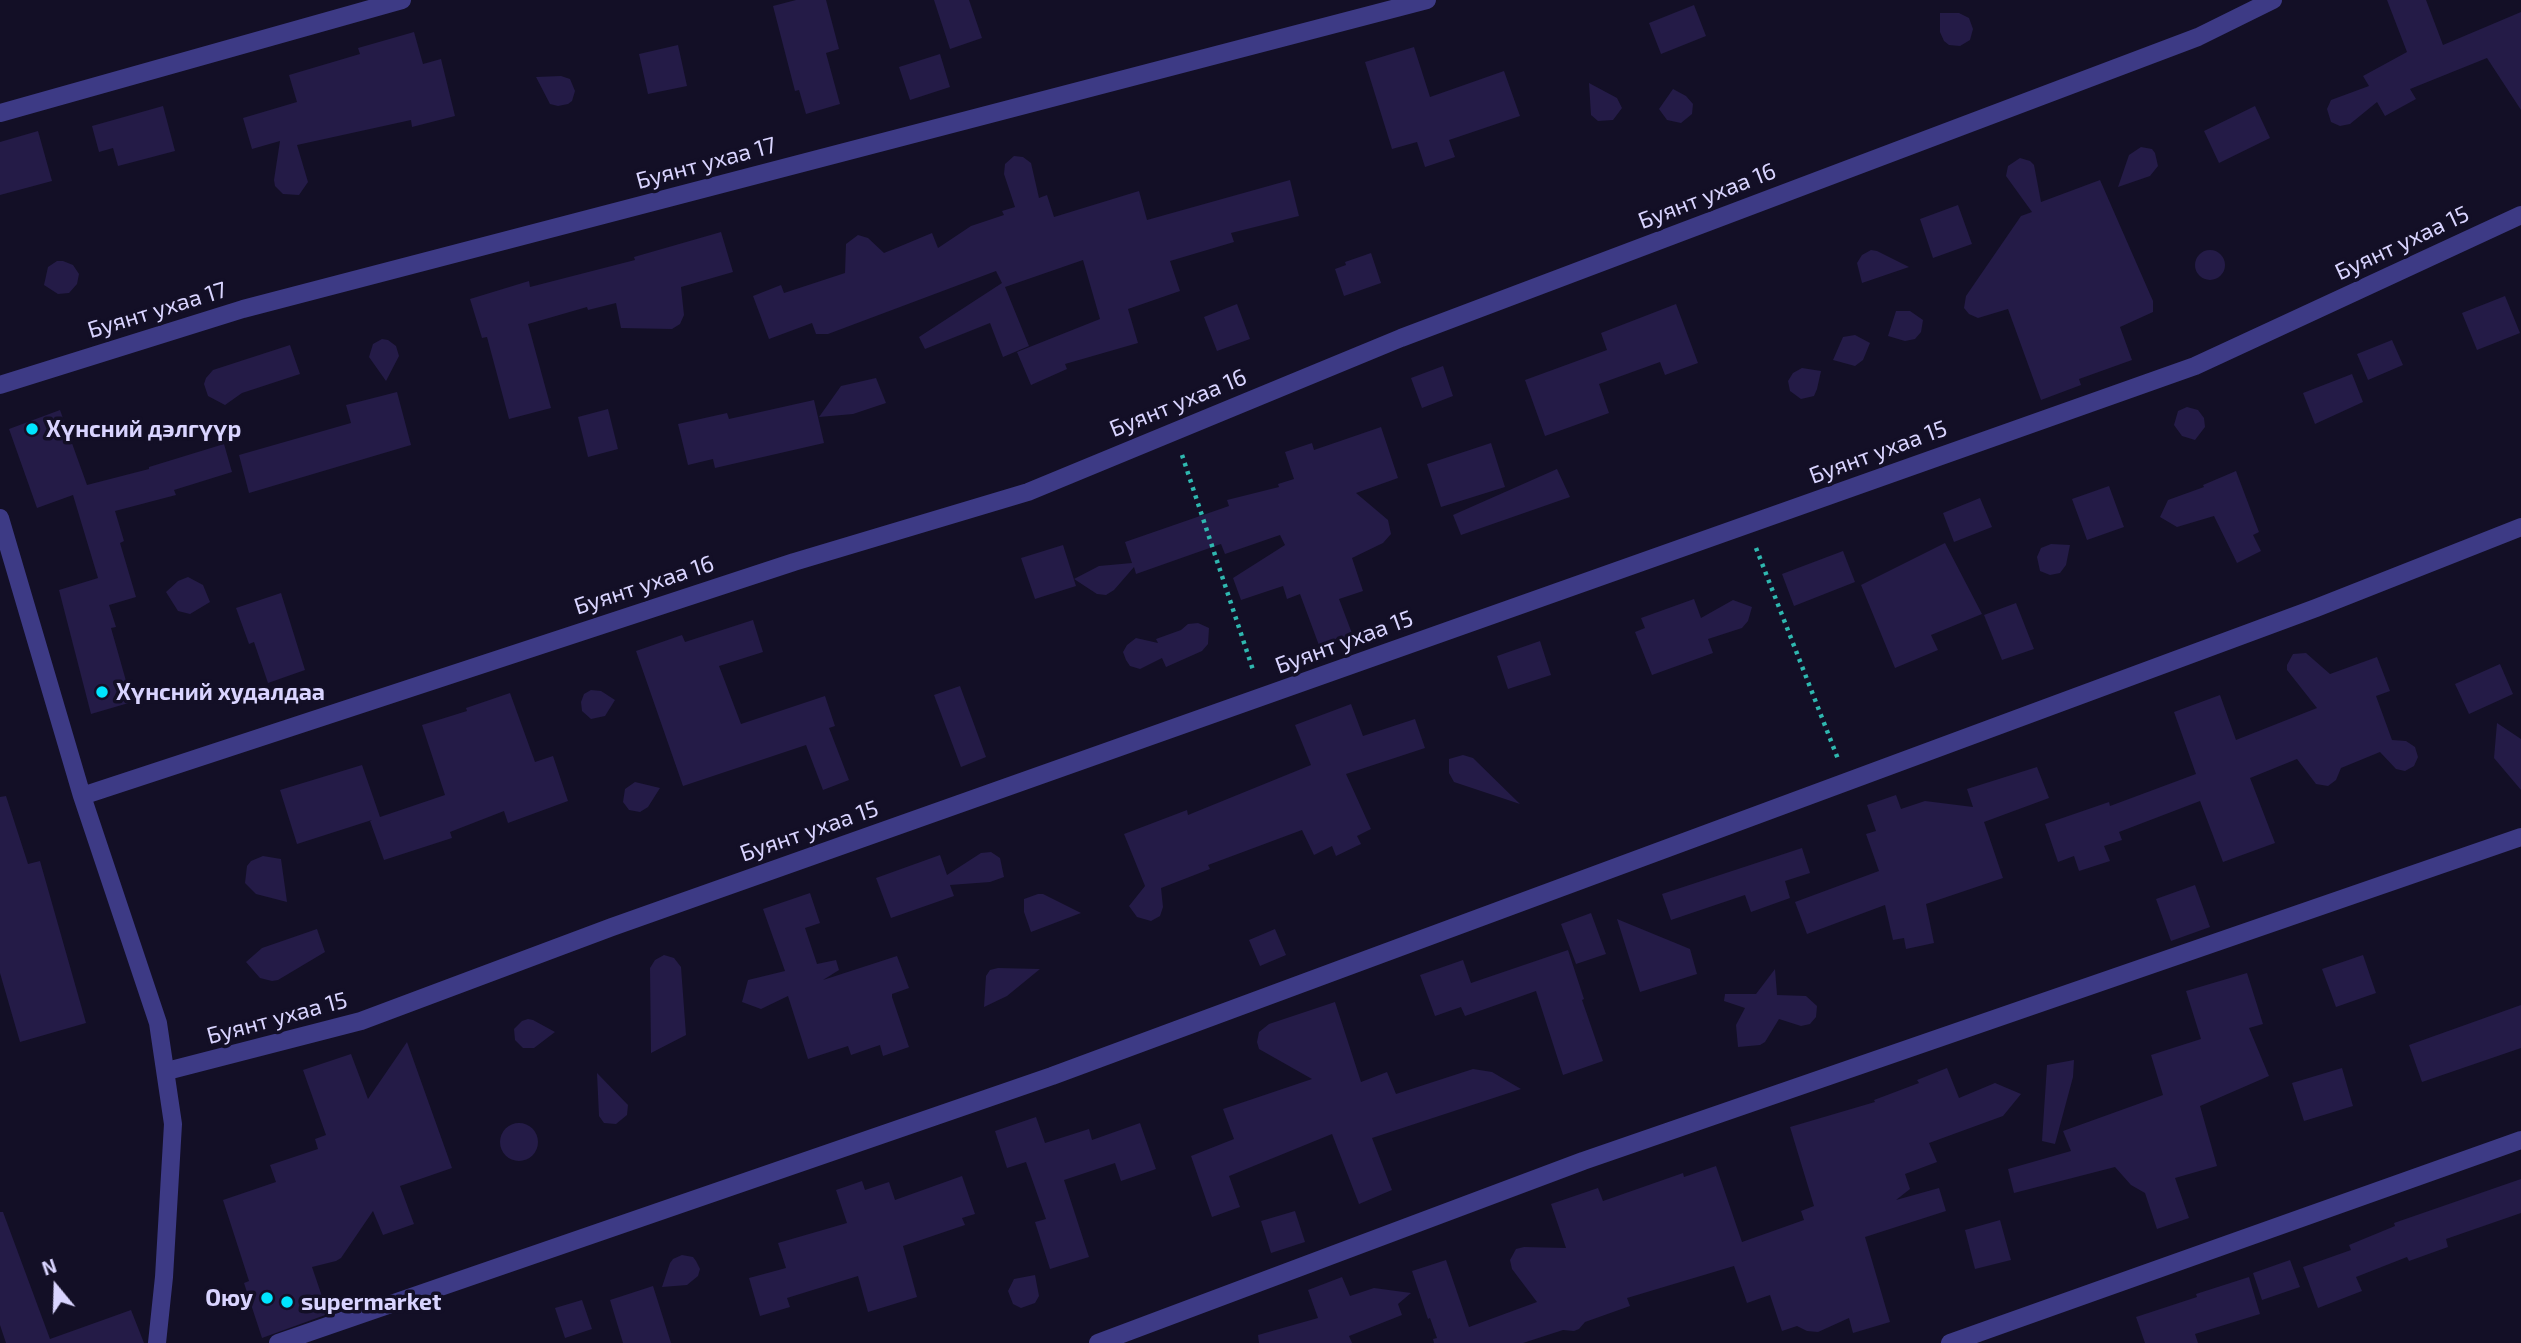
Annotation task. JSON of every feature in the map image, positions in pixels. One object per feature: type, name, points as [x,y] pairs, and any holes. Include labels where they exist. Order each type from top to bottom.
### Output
[{"type":"street","points":[[0,113],[402,0]]},
{"type":"street","name":"Буянт ухаа 17","points":[[0,385],[257,306],[1427,0]]},
{"type":"street","name":"Буянт ухаа 16","points":[[82,796],[794,562],[1028,492],[1401,338],[2198,37],[2273,0]]},
{"type":"street","name":"Буянт ухаа 15","points":[[167,1071],[361,1021],[612,927],[2195,366],[2521,215]]},
{"type":"street","points":[[0,518],[82,796],[158,1023],[173,1124],[164,1277],[157,1343]]},
{"type":"street","points":[[278,1343],[1052,1076],[2316,608],[2521,527]]},
{"type":"street","points":[[1098,1343],[1583,1161],[2521,837]]},
{"type":"street","points":[[1950,1343],[2521,1140]]},
{"type":"path","points":[[1172,432],[1192,480],[1224,589],[1262,697]]},
{"type":"path","points":[[1747,525],[1847,781]]},
{"type":"building","points":[[796,0],[826,0],[839,49],[826,53],[840,104],[806,114],[799,90],[795,91],[773,6]]},
{"type":"building","points":[[934,0],[969,0],[982,38],[950,49]]},
{"type":"building","points":[[2387,0],[2426,0],[2443,45],[2521,12],[2521,110],[2487,58],[2410,89],[2416,99],[2385,116],[2377,102],[2350,124],[2340,126],[2331,122],[2327,109],[2331,100],[2369,86],[2363,76],[2407,52]]},
{"type":"building","points":[[1694,5],[1706,36],[1661,54],[1649,23]]},
{"type":"building","points":[[1940,13],[1959,13],[1969,18],[1973,29],[1970,40],[1960,46],[1949,45],[1944,41],[1940,32]]},
{"type":"building","points":[[414,32],[423,64],[441,59],[455,116],[412,127],[411,120],[297,145],[308,182],[299,195],[283,194],[275,186],[274,180],[280,141],[252,149],[243,118],[297,102],[289,75],[360,54],[358,48]]},
{"type":"building","points":[[678,45],[687,86],[648,94],[639,54]]},
{"type":"building","points":[[1414,47],[1430,97],[1504,71],[1520,116],[1449,140],[1455,157],[1425,167],[1417,142],[1392,149],[1365,62]]},
{"type":"building","points":[[940,54],[950,87],[910,100],[899,67]]},
{"type":"building","points":[[561,76],[570,79],[575,91],[572,101],[558,106],[550,104],[536,77]]},
{"type":"building","points":[[1589,83],[1617,98],[1622,108],[1613,120],[1598,121],[1591,115]]},
{"type":"building","points":[[1673,89],[1686,96],[1693,104],[1692,114],[1681,123],[1667,120],[1659,109]]},
{"type":"building","points":[[163,106],[175,151],[118,166],[113,148],[99,152],[92,126]]},
{"type":"building","points":[[2255,106],[2270,138],[2219,163],[2204,131]]},
{"type":"building","points":[[38,131],[52,181],[0,195],[0,142]]},
{"type":"building","points":[[2141,147],[2152,149],[2158,166],[2150,176],[2118,187],[2129,155]]},
{"type":"building","points":[[1014,156],[1023,157],[1031,163],[1039,198],[1047,195],[1054,217],[1139,191],[1147,220],[1290,180],[1299,216],[1231,233],[1234,242],[1170,261],[1180,291],[1128,309],[1138,343],[1065,364],[1067,369],[1031,385],[1017,352],[1100,319],[1083,260],[1005,287],[1029,346],[1003,357],[990,323],[925,349],[919,337],[1002,283],[996,271],[828,334],[816,334],[812,323],[769,339],[753,296],[781,285],[784,293],[845,273],[846,244],[858,235],[868,238],[884,253],[932,233],[938,248],[971,226],[1004,215],[1002,211],[1015,207],[1004,174],[1005,164]]},
{"type":"building","points":[[2020,158],[2034,165],[2041,202],[2100,180],[2153,301],[2153,312],[2120,327],[2132,360],[2079,379],[2081,385],[2041,400],[2008,309],[1978,318],[1964,308],[1966,296],[2021,216],[2032,212],[2006,176],[2008,166]]},
{"type":"building","points":[[1958,205],[1972,244],[1933,258],[1920,219]]},
{"type":"building","points":[[721,232],[733,272],[681,287],[684,315],[680,324],[672,329],[621,328],[616,303],[588,310],[587,307],[528,324],[551,408],[509,419],[487,337],[482,338],[470,299],[529,281],[530,287],[635,260],[634,257]]},
{"type":"building","points":[[1871,250],[1909,267],[1862,283],[1857,263],[1862,255]]},
{"type":"building","points":[[2210,250],[2221,254],[2225,265],[2221,276],[2210,280],[2199,276],[2195,265],[2199,254]]},
{"type":"building","points":[[1371,253],[1381,283],[1344,296],[1335,269],[1346,265],[1345,262]]},
{"type":"building","points":[[57,261],[73,265],[79,274],[77,284],[69,293],[58,294],[44,285],[48,267]]},
{"type":"building","points":[[2505,296],[2520,333],[2477,350],[2462,313]]},
{"type":"building","points":[[1237,304],[1250,339],[1217,351],[1204,317]]},
{"type":"building","points":[[1676,304],[1698,363],[1665,375],[1660,362],[1599,384],[1609,413],[1545,436],[1525,380],[1607,350],[1601,333]]},
{"type":"building","points":[[1896,311],[1910,311],[1923,320],[1921,332],[1915,339],[1905,341],[1888,336]]},
{"type":"building","points":[[1855,335],[1870,343],[1863,360],[1855,366],[1833,360],[1843,337]]},
{"type":"building","points":[[382,339],[396,346],[399,356],[386,381],[369,357],[373,344]]},
{"type":"building","points":[[2392,340],[2403,365],[2368,380],[2357,354]]},
{"type":"building","points":[[290,345],[300,374],[242,393],[225,405],[208,396],[204,384],[213,370]]},
{"type":"building","points":[[1443,366],[1453,396],[1422,408],[1411,378]]},
{"type":"building","points":[[1802,368],[1821,371],[1814,396],[1801,399],[1790,391],[1788,381],[1793,373]]},
{"type":"building","points":[[2352,374],[2363,402],[2315,424],[2303,393]]},
{"type":"building","points":[[876,378],[886,403],[853,414],[819,417],[841,386]]},
{"type":"building","points":[[397,392],[411,445],[249,493],[239,455],[351,423],[346,405]]},
{"type":"building","points":[[814,400],[824,443],[715,468],[713,459],[688,465],[678,424],[727,413],[729,419]]},
{"type":"building","points":[[2187,407],[2198,410],[2204,418],[2205,427],[2195,440],[2182,436],[2174,425],[2178,411]]},
{"type":"building","points":[[608,409],[618,449],[588,457],[578,417]]},
{"type":"building","points":[[60,410],[87,485],[149,469],[224,444],[232,472],[174,490],[176,495],[115,511],[124,541],[120,543],[136,597],[109,605],[116,627],[111,628],[132,702],[91,714],[59,590],[98,578],[73,495],[37,508],[9,429]]},
{"type":"building","points":[[1381,427],[1398,478],[1356,493],[1388,520],[1391,534],[1383,543],[1352,558],[1363,591],[1339,599],[1353,636],[1320,648],[1300,594],[1287,599],[1283,586],[1241,600],[1233,578],[1285,545],[1280,535],[1225,554],[1221,544],[1136,574],[1134,567],[1114,590],[1106,595],[1097,594],[1074,579],[1099,566],[1132,563],[1125,542],[1229,506],[1227,500],[1279,487],[1278,484],[1294,479],[1285,452],[1312,443],[1314,450]]},
{"type":"building","points":[[1491,443],[1505,487],[1441,507],[1427,464]]},
{"type":"building","points":[[1557,469],[1570,497],[1461,535],[1453,515]]},
{"type":"building","points":[[2236,471],[2259,532],[2253,535],[2261,551],[2237,563],[2214,516],[2177,527],[2160,517],[2168,500],[2204,487],[2203,485]]},
{"type":"building","points":[[2109,486],[2124,527],[2087,540],[2072,499]]},
{"type":"building","points":[[1980,498],[1992,527],[1954,542],[1943,513]]},
{"type":"building","points":[[1945,543],[1982,614],[1931,635],[1938,650],[1895,668],[1861,585]]},
{"type":"building","points":[[2051,544],[2070,545],[2066,565],[2060,573],[2050,575],[2040,571],[2037,557],[2041,548]]},
{"type":"building","points":[[1063,545],[1076,586],[1035,599],[1021,558]]},
{"type":"building","points":[[1843,551],[1855,582],[1794,606],[1782,574]]},
{"type":"building","points":[[188,577],[203,585],[210,602],[190,614],[178,611],[166,592],[178,581]]},
{"type":"building","points":[[281,593],[305,670],[268,683],[254,642],[249,644],[236,608]]},
{"type":"building","points":[[1694,599],[1701,618],[1733,600],[1752,607],[1748,621],[1742,628],[1708,639],[1713,653],[1652,675],[1635,632],[1645,628],[1641,618]]},
{"type":"building","points":[[2016,603],[2034,649],[2002,660],[1984,615]]},
{"type":"building","points":[[753,620],[763,652],[719,666],[741,724],[825,696],[835,726],[829,728],[849,780],[823,790],[806,745],[683,786],[636,651],[682,635],[685,642]]},
{"type":"building","points":[[1198,623],[1209,628],[1208,644],[1202,651],[1166,667],[1162,658],[1140,669],[1130,666],[1126,660],[1123,652],[1136,638],[1158,643],[1156,639],[1181,630],[1188,624]]},
{"type":"building","points":[[1540,641],[1551,675],[1508,689],[1497,656]]},
{"type":"building","points":[[2306,653],[2330,674],[2377,657],[2390,691],[2376,696],[2392,740],[2406,741],[2415,747],[2418,757],[2414,766],[2405,771],[2396,769],[2380,752],[2341,768],[2336,780],[2328,786],[2316,784],[2297,759],[2250,778],[2275,843],[2223,862],[2200,801],[2119,832],[2122,840],[2104,846],[2110,861],[2079,871],[2074,856],[2058,862],[2045,824],[2109,802],[2110,806],[2196,774],[2174,712],[2220,695],[2236,740],[2317,708],[2287,670],[2293,654]]},
{"type":"building","points":[[2500,664],[2513,694],[2469,714],[2455,684]]},
{"type":"building","points":[[960,686],[986,757],[961,767],[934,695]]},
{"type":"building","points":[[591,690],[601,691],[615,700],[605,716],[591,719],[582,711],[584,694]]},
{"type":"building","points":[[510,693],[535,762],[553,756],[568,801],[508,823],[504,811],[450,832],[452,838],[384,860],[370,821],[372,820],[297,844],[280,790],[362,765],[380,817],[445,795],[422,725],[467,711],[466,708]]},
{"type":"building","points":[[1351,704],[1363,736],[1415,719],[1425,748],[1346,774],[1371,829],[1357,836],[1361,844],[1336,856],[1332,846],[1314,855],[1302,830],[1208,865],[1210,869],[1161,888],[1163,907],[1160,916],[1151,921],[1137,917],[1129,906],[1145,886],[1124,834],[1187,810],[1188,815],[1311,765],[1295,725]]},
{"type":"building","points":[[2497,723],[2521,739],[2521,790],[2494,758]]},
{"type":"building","points":[[1463,755],[1473,758],[1520,804],[1454,782],[1449,773],[1449,759]]},
{"type":"building","points":[[2037,767],[2049,798],[1984,822],[2003,878],[1926,904],[1934,943],[1906,949],[1904,938],[1893,940],[1885,905],[1807,934],[1795,902],[1879,871],[1866,834],[1876,831],[1867,805],[1896,795],[1901,809],[1925,801],[1973,807],[1967,789]]},
{"type":"building","points":[[635,782],[660,788],[648,807],[640,812],[629,810],[623,802],[625,789]]},
{"type":"building","points":[[6,796],[28,864],[40,861],[86,1023],[20,1042],[0,973],[0,797]]},
{"type":"building","points":[[1802,848],[1810,873],[1785,881],[1790,898],[1751,912],[1745,895],[1671,920],[1662,894]]},
{"type":"building","points":[[991,852],[1000,858],[1004,877],[990,882],[950,885],[954,896],[891,918],[876,878],[940,855],[947,875],[981,853]]},
{"type":"building","points":[[263,856],[281,859],[287,902],[256,894],[245,883],[247,866],[251,861]]},
{"type":"building","points":[[2195,885],[2210,927],[2171,941],[2156,899]]},
{"type":"building","points":[[810,893],[820,923],[805,928],[817,964],[836,960],[839,970],[823,980],[897,956],[909,988],[892,994],[892,997],[909,1047],[883,1056],[880,1045],[851,1055],[848,1046],[808,1059],[788,996],[761,1009],[742,1002],[748,980],[785,971],[763,909]]},
{"type":"building","points":[[1038,894],[1081,913],[1031,932],[1024,912],[1024,899]]},
{"type":"building","points":[[1591,913],[1606,954],[1576,964],[1561,924]]},
{"type":"building","points":[[1617,919],[1690,949],[1697,974],[1640,992]]},
{"type":"building","points":[[317,929],[325,952],[278,980],[260,978],[246,962],[262,948]]},
{"type":"building","points":[[1275,929],[1286,955],[1260,966],[1249,940]]},
{"type":"building","points":[[1568,950],[1603,1061],[1563,1075],[1536,991],[1465,1016],[1461,1007],[1435,1016],[1420,975],[1463,960],[1471,983]]},
{"type":"building","points":[[664,955],[674,958],[681,967],[686,1035],[651,1053],[650,968],[655,960]]},
{"type":"building","points":[[2363,955],[2376,993],[2336,1007],[2322,969]]},
{"type":"building","points":[[1040,969],[1007,996],[984,1007],[986,976],[990,970]]},
{"type":"building","points":[[1775,969],[1777,995],[1806,996],[1817,1006],[1816,1017],[1810,1024],[1801,1026],[1779,1019],[1765,1042],[1738,1047],[1736,1025],[1745,1008],[1724,1001],[1725,994],[1756,994]]},
{"type":"building","points":[[2247,973],[2263,1024],[2249,1028],[2269,1076],[2200,1106],[2217,1166],[2175,1178],[2189,1218],[2157,1229],[2145,1193],[2131,1185],[2115,1167],[2014,1193],[2008,1169],[2071,1151],[2063,1131],[2163,1095],[2151,1055],[2201,1039],[2186,991]]},
{"type":"building","points":[[1335,1002],[1361,1082],[1387,1072],[1396,1094],[1473,1069],[1492,1072],[1521,1089],[1372,1138],[1392,1190],[1359,1204],[1332,1134],[1229,1176],[1240,1207],[1212,1217],[1191,1156],[1234,1139],[1223,1109],[1312,1079],[1259,1049],[1259,1032],[1269,1024]]},
{"type":"building","points":[[2521,1005],[2521,1048],[2422,1082],[2409,1045]]},
{"type":"building","points":[[528,1019],[555,1032],[534,1048],[523,1048],[515,1040],[514,1029]]},
{"type":"building","points":[[407,1042],[452,1168],[400,1186],[414,1224],[383,1235],[373,1211],[341,1258],[312,1267],[328,1314],[262,1338],[244,1283],[249,1281],[223,1200],[276,1182],[270,1165],[318,1149],[315,1139],[326,1135],[303,1070],[351,1054],[368,1099]]},
{"type":"building","points":[[2074,1060],[2073,1077],[2055,1144],[2042,1141],[2047,1065]]},
{"type":"building","points":[[1947,1068],[1959,1098],[1995,1083],[2021,1094],[2003,1116],[1929,1143],[1937,1162],[1905,1174],[1910,1189],[1896,1200],[1939,1188],[1946,1211],[1865,1237],[1890,1322],[1853,1333],[1849,1318],[1818,1332],[1797,1326],[1782,1331],[1770,1295],[1747,1303],[1734,1266],[1627,1298],[1630,1306],[1585,1322],[1574,1331],[1563,1330],[1523,1343],[1434,1343],[1433,1339],[1437,1338],[1412,1271],[1446,1260],[1469,1327],[1537,1302],[1512,1269],[1510,1260],[1516,1249],[1524,1247],[1566,1248],[1551,1204],[1598,1188],[1603,1201],[1683,1173],[1684,1177],[1716,1166],[1742,1242],[1804,1220],[1801,1211],[1814,1206],[1790,1127],[1875,1102],[1874,1100],[1919,1083],[1917,1080]]},
{"type":"building","points":[[2342,1068],[2353,1106],[2304,1121],[2292,1083]]},
{"type":"building","points":[[597,1073],[628,1105],[627,1115],[616,1124],[604,1123],[599,1116]]},
{"type":"building","points":[[1036,1117],[1045,1143],[1089,1129],[1092,1140],[1140,1123],[1156,1169],[1121,1181],[1115,1163],[1064,1180],[1089,1257],[1050,1269],[1035,1222],[1046,1219],[1026,1162],[1007,1168],[995,1131]]},
{"type":"building","points":[[519,1123],[532,1129],[538,1142],[532,1155],[519,1161],[506,1155],[500,1142],[506,1129]]},
{"type":"building","points":[[962,1176],[975,1214],[962,1218],[965,1225],[903,1246],[917,1297],[868,1312],[858,1276],[787,1298],[790,1307],[760,1316],[749,1278],[786,1268],[778,1243],[847,1223],[836,1190],[862,1181],[865,1190],[889,1182],[895,1200]]},
{"type":"building","points":[[2521,1179],[2521,1213],[2446,1239],[2448,1247],[2409,1261],[2407,1257],[2356,1277],[2362,1291],[2318,1308],[2303,1267],[2351,1250],[2349,1245],[2395,1226],[2394,1223]]},
{"type":"building","points":[[1295,1211],[1305,1242],[1271,1253],[1261,1221]]},
{"type":"building","points":[[0,1212],[3,1212],[50,1339],[131,1310],[144,1343],[6,1343],[0,1325]]},
{"type":"building","points":[[2000,1220],[2011,1260],[1975,1269],[1965,1230]]},
{"type":"building","points":[[682,1255],[693,1257],[700,1269],[698,1276],[687,1285],[662,1287],[670,1263]]},
{"type":"building","points":[[2290,1260],[2300,1287],[2262,1300],[2253,1273]]},
{"type":"building","points":[[1035,1275],[1039,1296],[1035,1303],[1021,1308],[1013,1304],[1008,1291],[1014,1279]]},
{"type":"building","points":[[1342,1277],[1350,1296],[1374,1288],[1411,1293],[1398,1304],[1402,1315],[1349,1336],[1352,1343],[1259,1343],[1258,1335],[1318,1318],[1308,1290]]},
{"type":"building","points":[[2249,1277],[2260,1314],[2195,1334],[2198,1343],[2145,1343],[2136,1317]]},
{"type":"building","points":[[653,1286],[671,1343],[623,1343],[610,1300]]},
{"type":"building","points":[[582,1300],[592,1329],[565,1338],[555,1308]]},
{"type":"place","name":"Хүнсний дэлгүүр","points":[[32,429]]},
{"type":"place","name":"Хүнсний худалдаа","points":[[102,692]]},
{"type":"place","name":"Оюу","points":[[267,1298]]},
{"type":"place","name":"supermarket","points":[[287,1302]]}]
